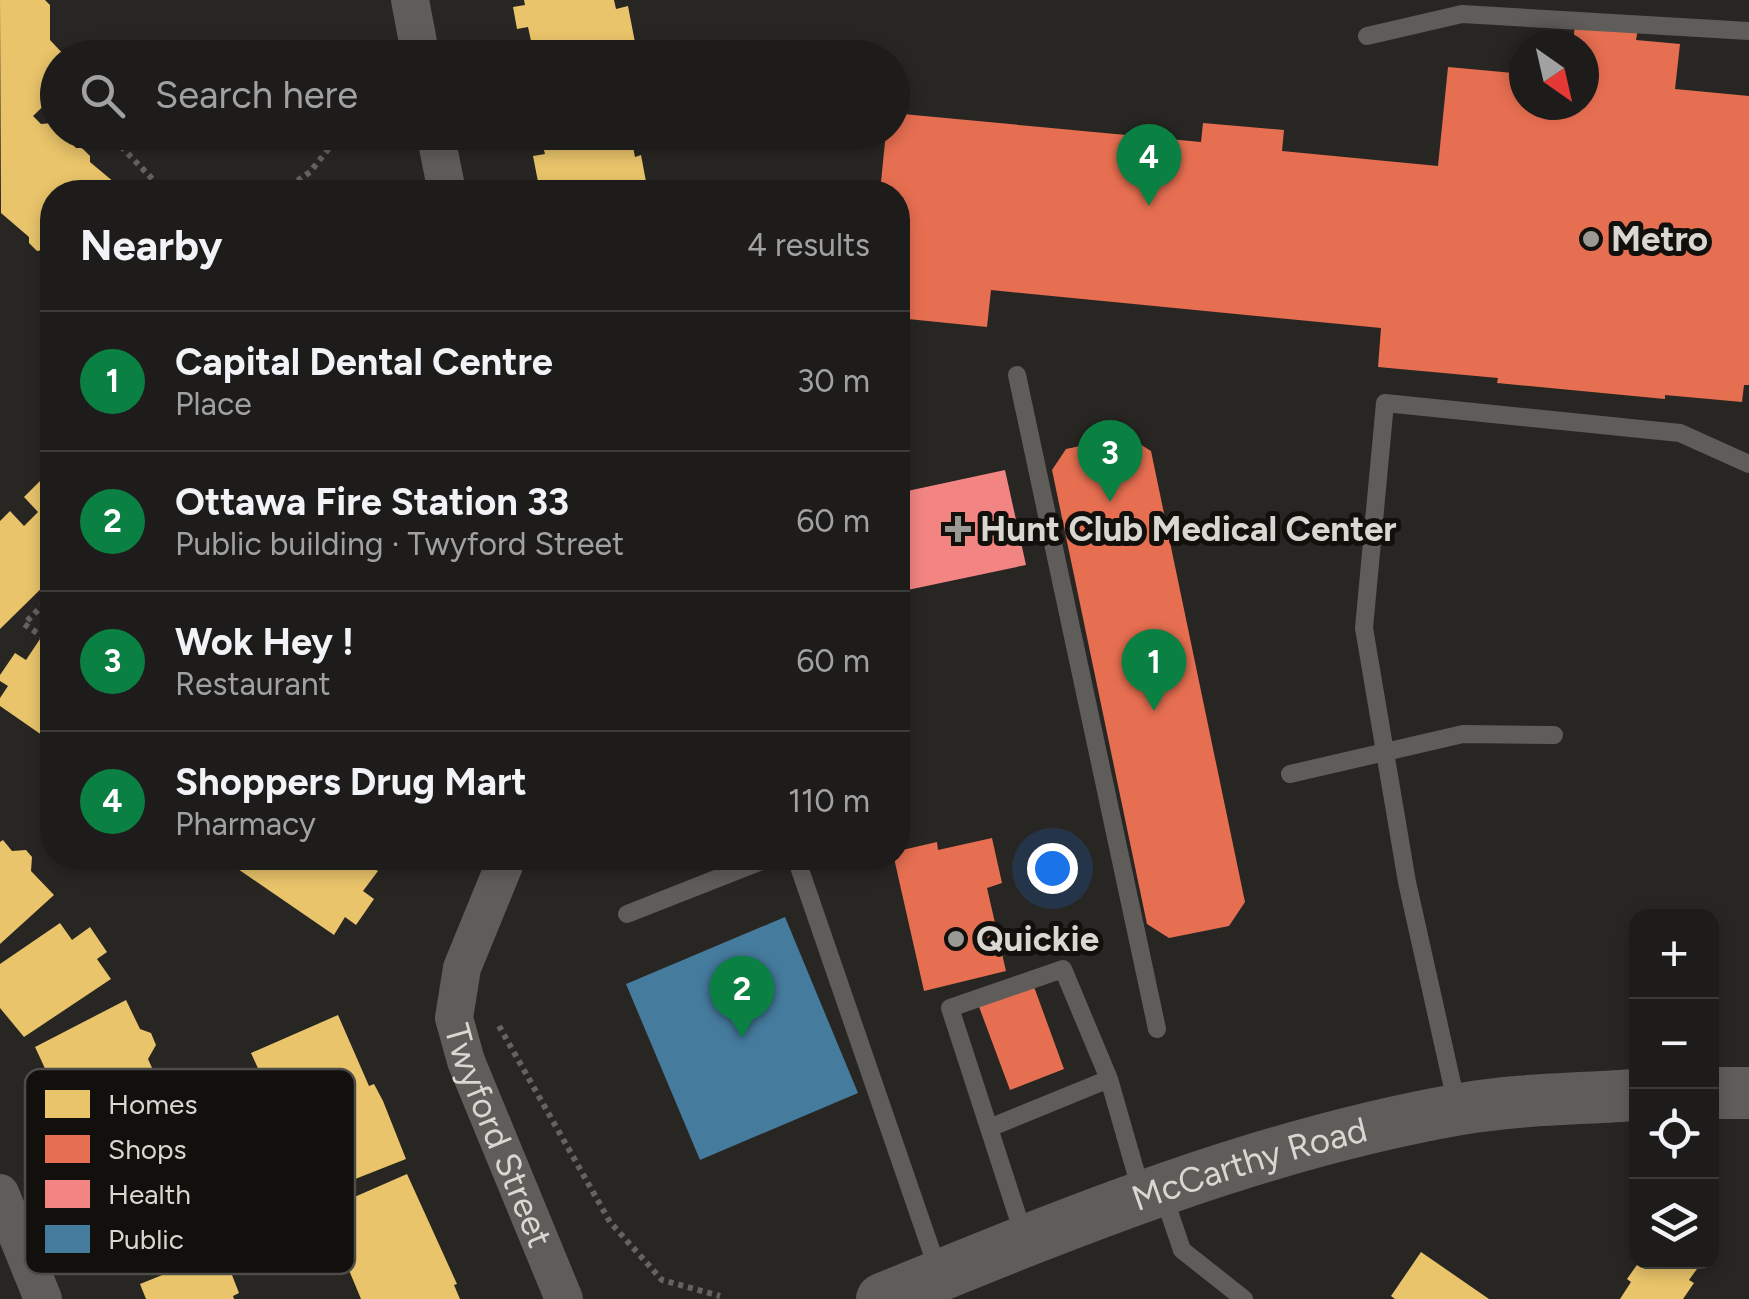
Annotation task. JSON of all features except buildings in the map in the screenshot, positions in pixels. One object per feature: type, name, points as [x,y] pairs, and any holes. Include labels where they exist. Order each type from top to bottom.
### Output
[{"type":"street","points":[[410,0],[417,40]]},
{"type":"street","points":[[439,150],[445,180]]},
{"type":"street","name":"Twyford Street","points":[[502,870],[462,968],[454,1018],[466,1061],[564,1299]]},
{"type":"street","points":[[1719,1093],[1749,1092]]},
{"type":"street","name":"McCarthy Road","points":[[882,1299],[1152,1191],[1302,1145],[1458,1110],[1629,1096]]},
{"type":"street","points":[[3,1208],[25,1258]]},
{"type":"street","points":[[32,1274],[43,1299]]},
{"type":"lane","points":[[1367,36],[1462,14],[1749,31]]},
{"type":"lane","points":[[1017,375],[1158,1028]]},
{"type":"lane","points":[[1458,1110],[1407,882],[1364,628],[1385,403],[1680,433],[1749,464]]},
{"type":"lane","points":[[1290,774],[1463,734],[1554,735]]},
{"type":"lane","points":[[627,914],[739,870]]},
{"type":"lane","points":[[800,870],[940,1275]]},
{"type":"lane","points":[[1026,1242],[950,1008],[1063,969],[1152,1191],[1182,1250],[1244,1299]]},
{"type":"lane","points":[[989,1128],[1109,1080]]},
{"type":"path","points":[[124,150],[153,180]]},
{"type":"path","points":[[298,180],[328,150]]},
{"type":"path","points":[[40,608],[24,624],[40,635]]},
{"type":"path","points":[[462,968],[510,1042],[546,1114],[610,1222],[662,1280],[720,1296]]},
{"type":"place","name":"Shoppers Drug Mart","points":[[1149,206]]},
{"type":"place","name":"Metro","points":[[1591,239]]},
{"type":"place","name":"Wok Hey !","points":[[1110,502]]},
{"type":"place","name":"Hunt Club Medical Center","points":[[958,529]]},
{"type":"place","name":"Capital Dental Centre","points":[[1154,711]]},
{"type":"place","name":"Quickie","points":[[956,939]]},
{"type":"place","name":"Ottawa Fire Station 33","points":[[742,1038]]}]
